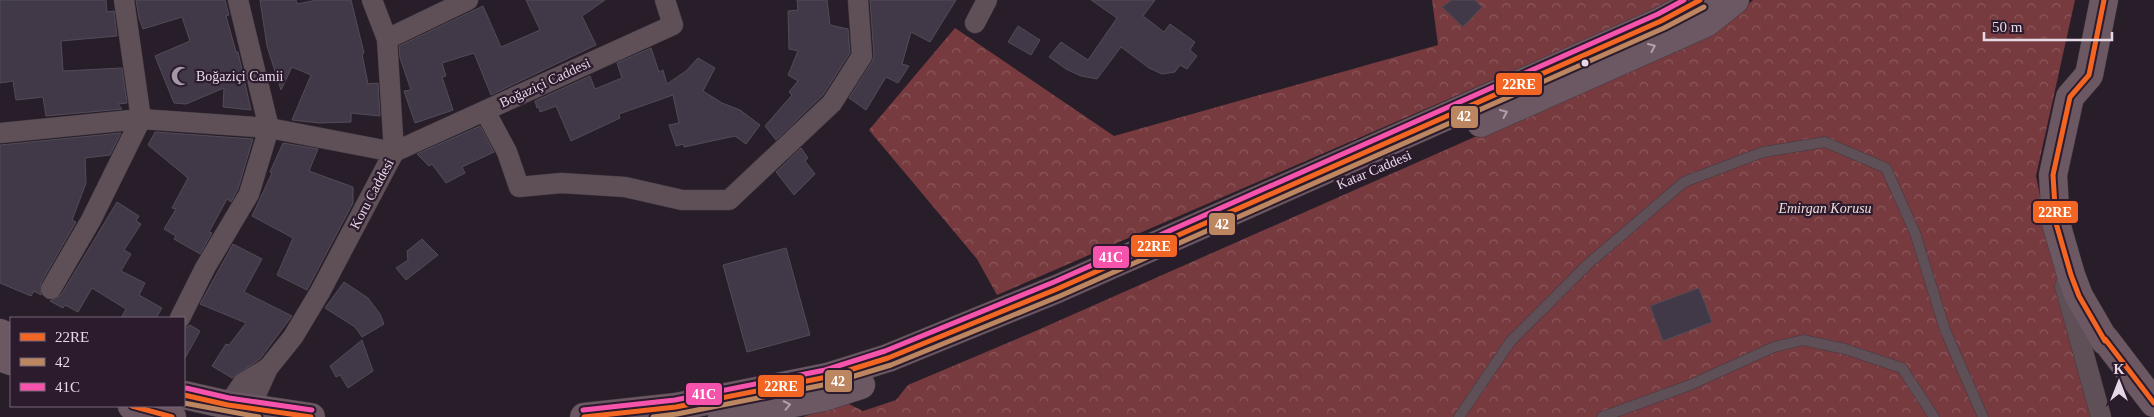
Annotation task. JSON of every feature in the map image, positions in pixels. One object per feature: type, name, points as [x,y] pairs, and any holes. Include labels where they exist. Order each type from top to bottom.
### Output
[{"type":"main road","name":"Katar Caddesi","points":[[584,417],[676,407],[827,377],[888,358],[1130,257],[1661,21],[1700,0]]},
{"type":"main road","points":[[2104,0],[2089,75],[2070,98],[2053,176],[2054,209],[2063,250],[2079,296],[2105,341],[2105,339],[2154,403]]},
{"type":"main road","name":"Katar Caddesi","points":[[722,417],[824,397],[902,372],[1416,152],[1688,31],[1734,3]]},
{"type":"main road","points":[[185,395],[238,412],[311,417]]},
{"type":"main road","points":[[136,407],[172,417]]},
{"type":"street","points":[[51,289],[91,220],[141,119],[124,0]]},
{"type":"street","points":[[180,317],[205,268],[249,194],[269,128],[238,0]]},
{"type":"street","name":"Koru Caddesi","points":[[238,412],[243,382],[268,368],[293,337],[320,292],[394,152],[386,39],[372,0]]},
{"type":"street","points":[[386,39],[468,0]]},
{"type":"street","name":"Boğaziçi Caddesi","points":[[394,152],[673,25],[665,0]]},
{"type":"street","points":[[485,111],[507,152],[518,187],[561,183],[625,187],[682,200],[730,200],[832,103],[862,56],[858,0]]},
{"type":"street","points":[[975,23],[987,0]]},
{"type":"street","points":[[0,133],[141,119],[269,128],[394,152]]},
{"type":"street","points":[[2054,209],[2053,241],[2101,417]]},
{"type":"lane","points":[[1459,417],[1510,342],[1588,264],[1684,182],[1763,152],[1825,142],[1886,168],[1915,233],[1945,330],[1983,417]]},
{"type":"lane","points":[[1602,417],[1690,385],[1774,347],[1804,340],[1845,349],[1902,368],[1934,417]]},
{"type":"green space","points":[[1432,0],[1677,0],[997,295],[977,259],[869,130],[955,28],[1114,136],[1438,45]]},
{"type":"green space","name":"Emirgan Korusu","points":[[1753,0],[2075,0],[2036,176],[2052,254],[2108,417],[803,417],[845,402],[863,411],[896,400],[908,385],[1031,333],[1719,29]]},
{"type":"building","points":[[0,0],[106,0],[107,12],[114,11],[117,36],[61,41],[63,71],[122,68],[127,103],[118,104],[122,109],[46,116],[43,97],[16,100],[13,81],[0,83]]},
{"type":"building","points":[[136,0],[225,0],[229,15],[226,16],[236,52],[238,52],[251,110],[223,107],[224,88],[186,104],[174,103],[155,56],[190,41],[182,17],[143,29]]},
{"type":"building","points":[[260,0],[296,0],[297,4],[317,0],[351,0],[364,53],[362,54],[368,84],[378,83],[380,116],[351,113],[351,122],[319,123],[292,120],[311,75],[292,67],[281,90],[267,46]]},
{"type":"building","points":[[526,0],[605,0],[582,16],[596,45],[491,95],[474,53],[442,63],[446,76],[442,77],[453,110],[415,123],[404,91],[411,90],[400,58],[399,46],[483,6],[501,47],[540,30]]},
{"type":"building","points":[[797,0],[827,0],[830,25],[848,29],[850,53],[823,95],[776,140],[765,126],[792,95],[789,92],[798,81],[788,75],[798,51],[789,49],[788,11],[798,10]]},
{"type":"building","points":[[870,0],[956,0],[930,42],[911,32],[902,64],[909,66],[898,83],[886,77],[866,110],[849,98],[874,56]]},
{"type":"building","points":[[1091,0],[1155,0],[1143,16],[1164,32],[1170,24],[1195,42],[1190,50],[1197,56],[1187,69],[1180,65],[1175,72],[1162,74],[1149,68],[1121,47],[1097,79],[1081,76],[1066,69],[1049,57],[1061,42],[1088,60],[1117,18]]},
{"type":"building","points":[[1452,0],[1475,0],[1482,7],[1463,27],[1442,7]]},
{"type":"building","points":[[1018,26],[1040,40],[1031,55],[1008,42]]},
{"type":"building","points":[[651,48],[659,72],[663,70],[667,84],[686,71],[698,58],[715,68],[703,91],[722,103],[740,110],[760,125],[746,144],[735,136],[684,147],[684,144],[676,146],[669,125],[679,123],[673,95],[619,114],[620,118],[571,141],[556,106],[540,112],[539,107],[537,108],[535,101],[590,76],[595,89],[622,78],[617,63]]},
{"type":"building","points":[[480,126],[494,152],[462,167],[465,173],[446,183],[432,164],[429,166],[417,154]]},
{"type":"building","points":[[155,132],[253,139],[238,189],[231,202],[227,199],[209,232],[212,233],[200,254],[174,239],[176,236],[164,229],[176,209],[172,208],[188,178],[148,145]]},
{"type":"building","points":[[121,133],[110,155],[85,158],[86,183],[72,220],[76,222],[41,283],[41,295],[34,291],[31,296],[0,283],[0,145]]},
{"type":"building","points":[[283,143],[318,149],[309,171],[353,187],[353,203],[307,290],[277,275],[293,238],[252,216],[272,173],[270,172]]},
{"type":"building","points":[[801,148],[808,158],[805,161],[815,174],[794,195],[776,172]]},
{"type":"building","points":[[117,202],[139,216],[136,221],[141,224],[124,250],[131,254],[121,271],[145,283],[139,295],[162,308],[157,317],[122,317],[126,309],[92,288],[78,312],[65,305],[63,308],[50,301],[61,295]]},
{"type":"building","points":[[422,239],[438,255],[406,280],[396,268],[408,260],[407,251]]},
{"type":"building","points":[[233,244],[262,259],[244,292],[292,316],[260,359],[232,378],[212,366],[226,344],[229,345],[246,323],[200,304]]},
{"type":"building","points":[[786,248],[810,335],[747,352],[723,265]]},
{"type":"building","points":[[344,282],[368,298],[380,314],[384,324],[362,337],[355,327],[325,308]]},
{"type":"building","points":[[1699,288],[1712,322],[1663,341],[1650,306]]},
{"type":"building","points":[[190,325],[200,331],[185,358],[185,328]]},
{"type":"building","points":[[362,340],[373,371],[348,388],[340,375],[336,377],[330,366]]},
{"type":"transit line","name":"41C","points":[[583,410],[675,400],[825,370],[885,351],[1054,282],[1658,14],[1684,0]]},
{"type":"transit line","name":"22RE","points":[[584,417],[676,407],[827,377],[888,358],[1057,289],[1661,21],[1700,0]]},
{"type":"transit line","name":"22RE","points":[[2104,0],[2089,75],[2070,97],[2053,175],[2056,223],[2079,296],[2105,341],[2105,339],[2154,403]]},
{"type":"transit line","name":"42","points":[[653,417],[828,384],[891,365],[1060,296],[1664,28],[1704,7]]},
{"type":"transit line","name":"41C","points":[[186,388],[229,398],[312,410]]},
{"type":"transit line","name":"22RE","points":[[185,395],[228,405],[311,417]]},
{"type":"transit line","name":"42","points":[[185,403],[259,417]]},
{"type":"transit line","name":"22RE","points":[[136,407],[172,417]]},
{"type":"place","name":"Boğaziçi Camii","points":[[181,76]]}]
